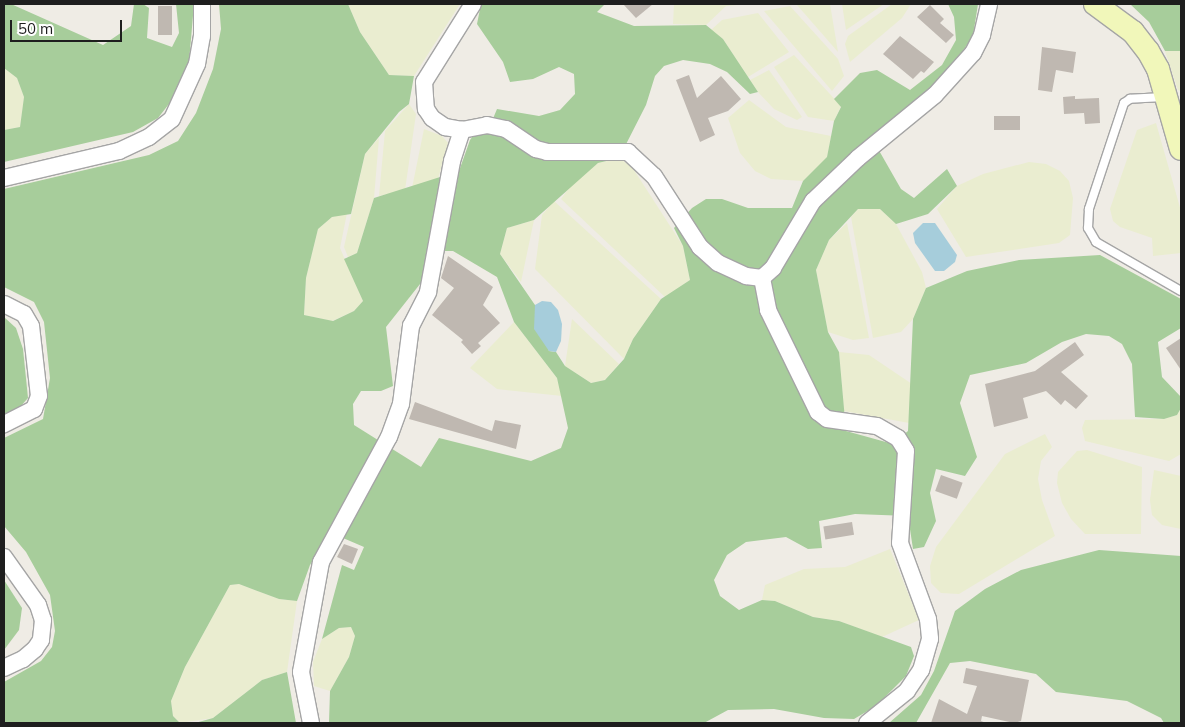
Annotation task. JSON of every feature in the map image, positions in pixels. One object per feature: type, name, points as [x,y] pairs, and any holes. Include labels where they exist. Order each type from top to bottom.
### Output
[{"type":"street","points":[[4,178],[119,151],[149,138],[172,119],[197,64],[202,36],[202,4]]},
{"type":"street","points":[[473,4],[457,34],[433,65],[424,82],[423,96],[426,109],[432,118],[444,127],[462,130],[487,125],[506,129],[536,148],[547,152],[628,152],[654,176],[700,247],[718,263],[746,276],[762,278],[773,268],[813,201],[858,158],[935,96],[973,53],[982,35],[989,4]]},
{"type":"street","points":[[1095,4],[1133,32],[1148,51],[1173,104],[1181,149]]},
{"type":"street","points":[[311,723],[301,672],[321,562],[389,437],[402,404],[411,326],[428,292],[452,161],[462,130]]},
{"type":"street","points":[[762,278],[768,310],[818,412],[827,419],[877,426],[898,438],[906,451],[900,543],[928,619],[930,639],[921,670],[907,691],[870,723]]},
{"type":"street","points":[[4,304],[24,314],[31,326],[39,396],[34,409],[4,424]]},
{"type":"street","points":[[4,557],[38,605],[43,620],[41,640],[35,649],[23,660],[4,668]]},
{"type":"lane","points":[[1173,104],[1130,100],[1124,103],[1089,208],[1088,228],[1096,242],[1181,291]]},
{"type":"green space","points":[[4,4],[11,4],[103,45],[131,26],[134,4],[143,4],[149,8],[147,38],[172,47],[179,33],[176,4],[194,4],[189,62],[172,100],[158,118],[133,132],[4,162],[4,130],[20,127],[24,97],[17,78],[4,68]]},
{"type":"green space","points":[[219,4],[348,4],[360,32],[389,75],[414,76],[409,104],[399,112],[365,154],[351,214],[332,217],[318,229],[306,278],[304,315],[333,321],[354,311],[363,301],[344,259],[357,253],[374,198],[459,171],[470,140],[476,132],[487,133],[497,109],[539,116],[560,110],[575,94],[574,74],[559,67],[533,79],[510,82],[503,62],[477,24],[481,4],[605,4],[597,12],[634,26],[706,25],[723,39],[758,92],[750,94],[727,72],[710,64],[683,60],[664,66],[655,76],[646,105],[619,158],[598,163],[534,220],[507,228],[500,254],[535,305],[535,315],[549,351],[556,352],[565,366],[591,383],[605,380],[624,359],[633,339],[661,299],[690,280],[683,246],[674,228],[692,208],[706,199],[722,199],[748,208],[792,208],[803,181],[827,157],[834,121],[841,107],[834,99],[860,73],[877,70],[910,90],[942,65],[956,40],[954,17],[948,4],[978,4],[973,36],[939,86],[873,140],[901,189],[914,198],[947,169],[957,186],[928,214],[896,224],[880,209],[858,209],[829,240],[816,270],[828,332],[839,352],[846,431],[893,444],[908,431],[913,319],[926,288],[967,271],[1019,260],[1100,255],[1181,299],[1181,328],[1158,342],[1162,377],[1181,397],[1181,408],[1177,415],[1164,419],[1135,417],[1132,364],[1122,344],[1109,336],[1086,334],[1062,342],[1026,363],[970,375],[960,403],[977,457],[965,476],[936,469],[930,493],[936,521],[924,547],[913,549],[908,516],[855,514],[819,521],[822,548],[808,549],[786,537],[746,542],[727,555],[714,580],[720,596],[739,610],[762,600],[775,601],[813,617],[839,621],[911,647],[914,656],[906,676],[876,706],[854,719],[824,718],[774,709],[728,710],[704,723],[329,723],[330,691],[349,657],[355,636],[351,627],[339,628],[322,639],[342,565],[354,570],[364,547],[329,532],[310,565],[297,601],[279,599],[239,584],[230,585],[185,667],[171,701],[173,716],[180,723],[4,723],[4,682],[41,661],[52,647],[55,631],[50,595],[26,552],[4,526],[4,438],[43,419],[50,378],[44,322],[34,302],[4,287],[4,189],[149,155],[178,141],[196,113],[213,69],[221,29]],"holes":[[[427,251],[453,251],[497,277],[514,322],[557,378],[568,428],[561,448],[531,461],[439,438],[421,467],[354,425],[353,404],[361,391],[381,391],[393,386],[386,327],[424,279]]]},
{"type":"green space","points":[[348,4],[460,4],[414,76],[389,75],[360,32]]},
{"type":"green space","points":[[674,4],[748,4],[726,6],[706,25],[673,24]]},
{"type":"green space","points":[[830,4],[838,52],[797,5]]},
{"type":"green space","points":[[842,4],[884,4],[846,30]]},
{"type":"green space","points":[[892,4],[911,4],[902,18],[850,62],[845,44],[848,36]]},
{"type":"green space","points":[[1130,4],[1181,4],[1181,51],[1165,51],[1149,22]]},
{"type":"green space","points":[[790,6],[838,59],[844,76],[832,91],[764,11]]},
{"type":"green space","points":[[758,13],[789,52],[748,77],[723,39],[711,30],[722,20]]},
{"type":"green space","points":[[1165,51],[1181,51],[1181,91],[1178,90]]},
{"type":"green space","points":[[794,55],[841,106],[834,121],[808,117],[774,67]]},
{"type":"green space","points":[[4,68],[17,78],[24,97],[20,127],[4,130]]},
{"type":"green space","points":[[769,70],[802,117],[797,120],[774,109],[758,92],[750,80]]},
{"type":"green space","points":[[749,100],[786,127],[831,136],[827,158],[803,181],[771,179],[755,171],[740,153],[728,118]]},
{"type":"green space","points":[[409,104],[416,114],[405,190],[379,196],[385,131]]},
{"type":"green space","points":[[1156,123],[1181,211],[1181,253],[1153,256],[1152,238],[1120,227],[1113,221],[1110,209],[1137,130]]},
{"type":"green space","points":[[424,129],[442,136],[448,143],[438,179],[412,188]]},
{"type":"green space","points":[[379,138],[374,198],[357,253],[348,257],[344,247],[365,154]]},
{"type":"green space","points":[[619,158],[632,167],[683,246],[690,280],[665,297],[561,199],[574,181],[598,163]]},
{"type":"green space","points":[[1029,162],[1046,164],[1060,171],[1069,181],[1073,198],[1070,235],[1059,243],[966,257],[937,209],[957,186],[983,174]]},
{"type":"green space","points":[[554,201],[661,299],[633,339],[624,359],[535,269],[542,215]]},
{"type":"green space","points":[[858,209],[880,209],[896,224],[922,272],[926,288],[913,319],[901,332],[873,338],[851,217]]},
{"type":"green space","points":[[347,213],[340,248],[363,301],[354,311],[332,321],[304,315],[306,278],[318,229],[332,217]]},
{"type":"green space","points":[[534,220],[521,282],[500,254],[507,228]]},
{"type":"green space","points":[[847,223],[869,338],[853,340],[828,332],[816,270],[829,240]]},
{"type":"green space","points":[[4,317],[16,328],[23,349],[28,398],[20,407],[4,414]]},
{"type":"green space","points":[[572,319],[619,364],[605,380],[591,383],[565,366]]},
{"type":"green space","points":[[514,322],[557,378],[562,396],[497,389],[470,368]]},
{"type":"green space","points":[[839,352],[869,355],[912,384],[909,423],[844,411]]},
{"type":"green space","points":[[1181,408],[1181,454],[1169,461],[1085,441],[1082,428],[1085,420],[1164,419],[1177,415]]},
{"type":"green space","points":[[1045,434],[1052,447],[1041,461],[1038,479],[1042,500],[1055,536],[959,594],[941,593],[931,583],[930,566],[936,547],[1005,454]]},
{"type":"green space","points":[[1087,450],[1142,467],[1141,534],[1085,534],[1071,519],[1062,503],[1057,483],[1058,472],[1077,451]]},
{"type":"green space","points":[[1154,470],[1181,476],[1181,529],[1162,525],[1152,515],[1150,500]]},
{"type":"green space","points":[[890,549],[919,620],[882,637],[839,621],[813,617],[775,601],[762,600],[765,585],[804,569],[845,567]]},
{"type":"green space","points":[[1099,550],[1181,556],[1181,723],[1164,723],[1161,718],[1127,701],[1056,692],[1036,674],[970,661],[950,663],[916,723],[889,723],[921,695],[934,671],[955,611],[985,589],[1021,570]]},
{"type":"green space","points":[[4,580],[22,608],[19,630],[4,650]]},
{"type":"green space","points":[[239,584],[279,599],[297,601],[287,672],[262,680],[213,718],[180,723],[173,716],[171,701],[185,667],[230,585]]},
{"type":"green space","points":[[351,627],[355,636],[349,657],[330,691],[314,686],[313,662],[322,639],[339,628]]},
{"type":"green space","points":[[287,672],[296,723],[195,723],[213,718],[262,680]]},
{"type":"water","points":[[923,223],[935,223],[957,255],[955,262],[944,271],[935,271],[915,243],[913,233]]},
{"type":"water","points":[[542,301],[551,302],[558,310],[562,324],[561,341],[556,352],[549,351],[534,329],[535,305]]},
{"type":"building","points":[[623,4],[653,4],[636,18]]},
{"type":"building","points":[[930,5],[944,19],[940,23],[954,35],[946,43],[917,17]]},
{"type":"building","points":[[158,6],[172,6],[172,35],[158,35]]},
{"type":"building","points":[[900,36],[934,62],[924,73],[921,71],[913,79],[883,54]]},
{"type":"building","points":[[1042,47],[1076,52],[1073,73],[1056,70],[1052,92],[1038,90]]},
{"type":"building","points":[[689,75],[697,98],[721,76],[741,99],[728,111],[708,118],[715,135],[700,142],[676,80]]},
{"type":"building","points":[[1075,96],[1075,99],[1099,98],[1100,123],[1085,124],[1084,113],[1064,114],[1063,97]]},
{"type":"building","points":[[994,116],[1020,116],[1020,130],[994,130]]},
{"type":"building","points":[[448,256],[493,287],[483,305],[500,323],[478,343],[481,346],[472,354],[461,342],[463,340],[432,315],[454,288],[441,278]]},
{"type":"building","points":[[1181,338],[1181,370],[1166,348]]},
{"type":"building","points":[[1075,342],[1084,355],[1061,372],[1088,396],[1076,409],[1065,400],[1061,405],[1046,391],[1023,398],[1028,418],[994,427],[985,384],[1035,371]]},
{"type":"building","points":[[415,402],[492,431],[495,420],[521,425],[516,449],[409,419]]},
{"type":"building","points":[[941,475],[963,483],[957,499],[935,491]]},
{"type":"building","points":[[852,522],[854,535],[825,539],[823,527]]},
{"type":"building","points":[[344,544],[358,549],[352,564],[337,557]]},
{"type":"building","points":[[966,668],[1029,680],[1021,721],[1014,723],[982,716],[981,721],[986,723],[931,723],[939,699],[967,714],[977,686],[963,683]]}]
